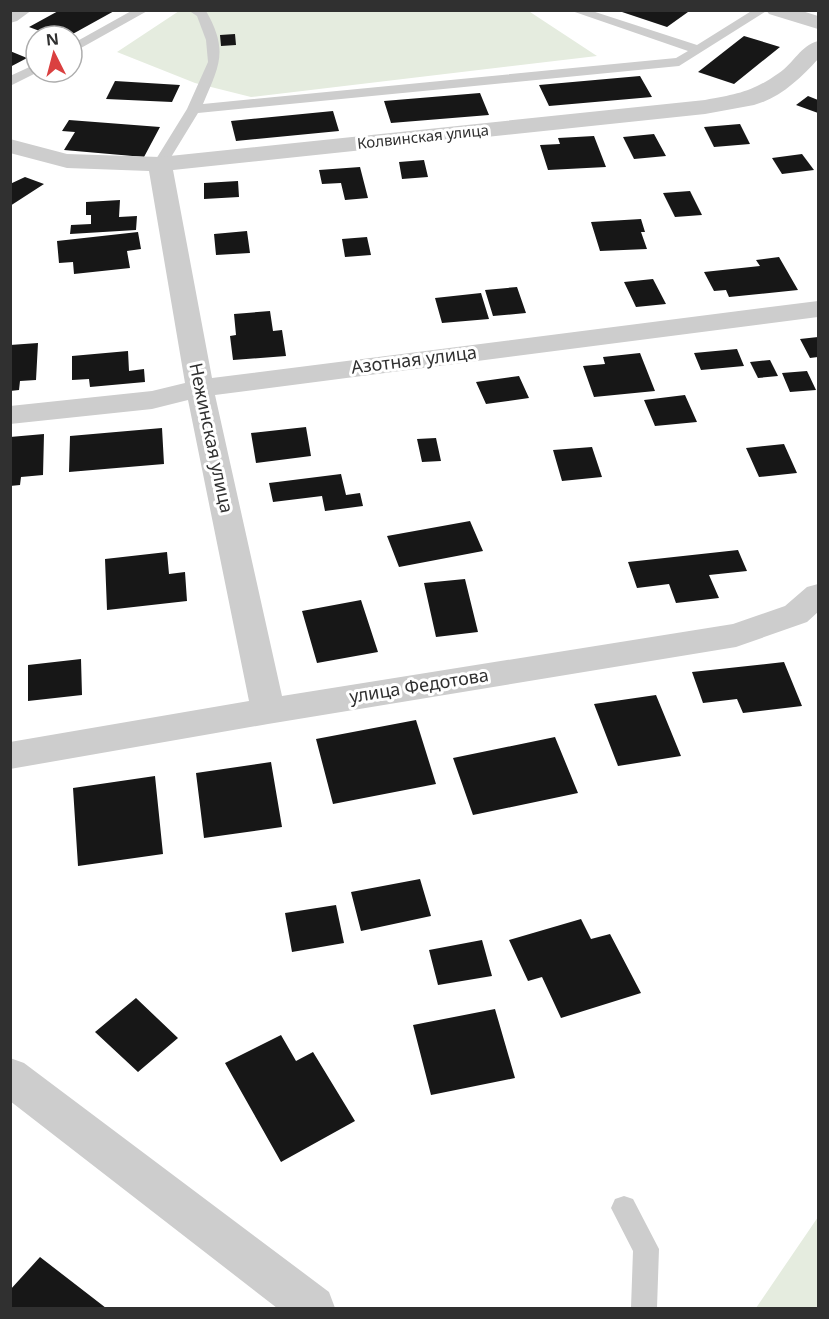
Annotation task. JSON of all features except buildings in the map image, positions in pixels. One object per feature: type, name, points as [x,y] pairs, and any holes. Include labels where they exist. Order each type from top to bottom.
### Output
[{"type":"street","points":[[10,17],[22,10]]},
{"type":"street","points":[[776,10],[819,23]]},
{"type":"street","name":"Колвинская улица","points":[[10,146],[67,161],[160,164],[705,107],[754,98],[789,77],[819,47]]},
{"type":"street","name":"Нежинская улица","points":[[160,164],[200,387],[268,711]]},
{"type":"street","name":"Азотная улица","points":[[10,415],[152,400],[200,387],[819,309]]},
{"type":"street","name":"улица Федотова","points":[[10,756],[268,711],[736,635],[796,614],[819,595]]},
{"type":"street","points":[[10,1076],[313,1308]]},
{"type":"lane","points":[[84,42],[143,10]]},
{"type":"lane","points":[[160,164],[194,109],[214,62],[212,40],[202,14],[194,10]]},
{"type":"lane","points":[[575,10],[698,50]]},
{"type":"lane","points":[[194,109],[679,62],[762,10]]},
{"type":"lane","points":[[10,82],[24,74]]},
{"type":"lane","points":[[624,1208],[646,1249],[644,1308]]},
{"type":"shaded area","points":[[527,10],[597,56],[251,97],[195,83],[117,52],[179,11]]},
{"type":"shaded area","points":[[818,1217],[818,1308],[756,1308]]}]
